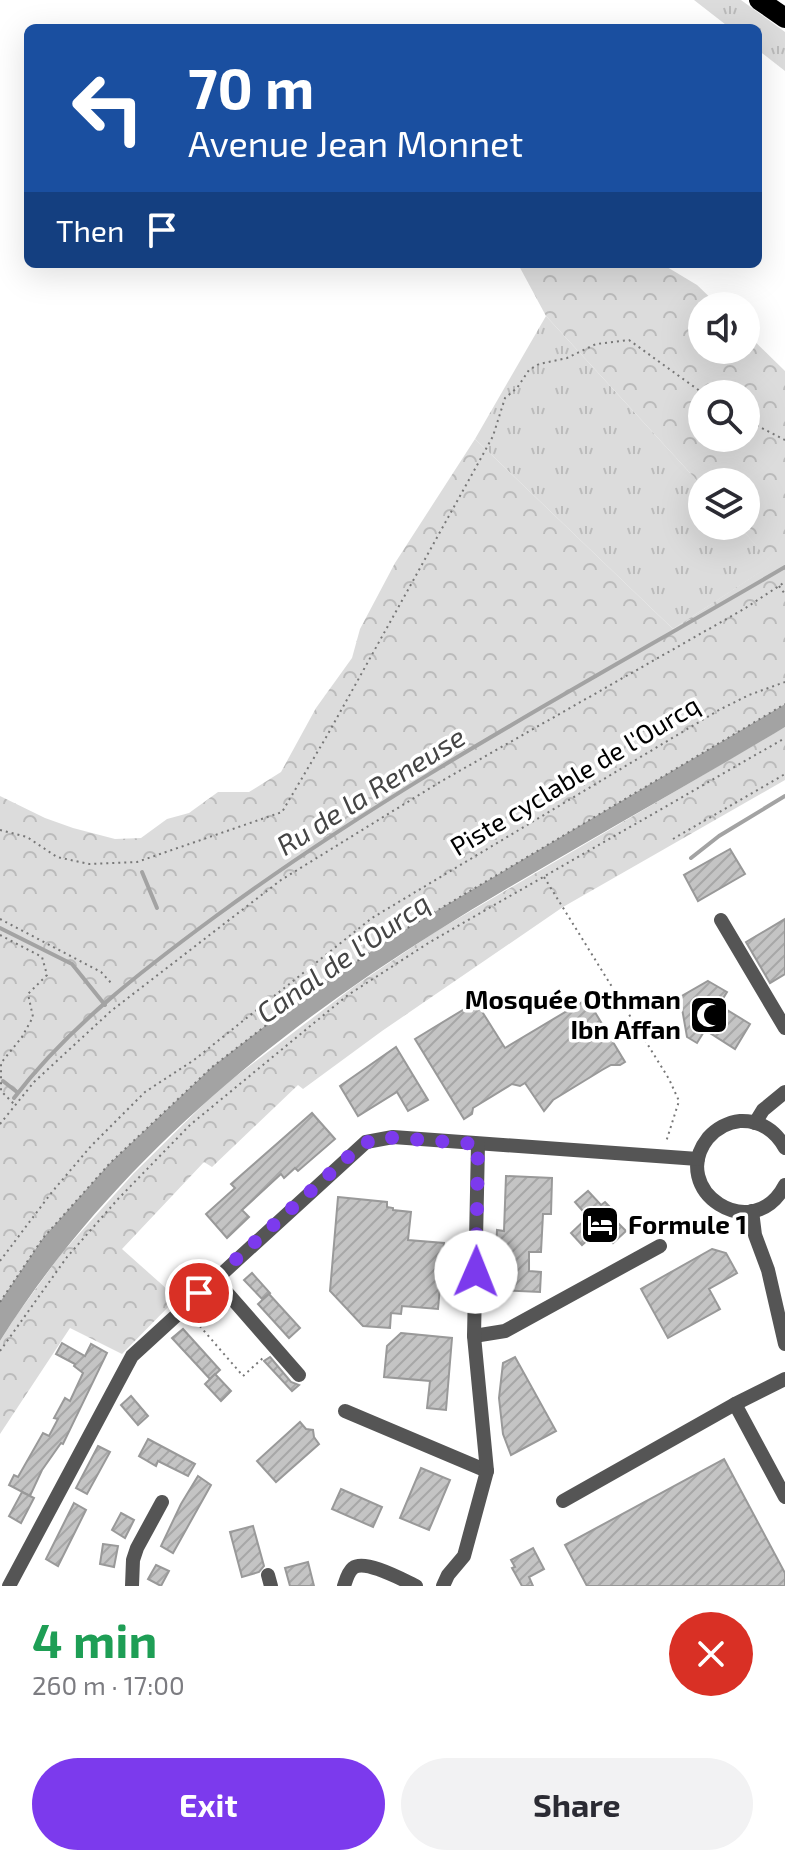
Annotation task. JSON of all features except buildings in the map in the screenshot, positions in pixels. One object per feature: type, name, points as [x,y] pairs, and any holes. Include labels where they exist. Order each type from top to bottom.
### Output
[{"type":"highway","points":[[759,0],[785,18]]},
{"type":"street","points":[[721,920],[785,1028]]},
{"type":"street","points":[[755,1123],[763,1110],[785,1092]]},
{"type":"street","points":[[785,1148],[776,1135],[755,1123],[740,1121],[719,1129],[703,1145],[698,1159],[700,1180],[711,1199],[729,1210],[752,1211],[771,1203],[785,1185]]},
{"type":"street","points":[[9,1586],[118,1379],[141,1346],[366,1142],[393,1137],[698,1159]]},
{"type":"street","points":[[446,1581],[464,1556],[487,1471],[474,1336],[478,1144]]},
{"type":"street","points":[[752,1211],[755,1235],[768,1270],[785,1344]]},
{"type":"street","points":[[474,1336],[505,1331],[660,1246]]},
{"type":"street","points":[[215,1279],[299,1375]]},
{"type":"street","points":[[563,1501],[785,1379]]},
{"type":"street","points":[[735,1404],[785,1497]]},
{"type":"street","points":[[345,1411],[487,1471]]},
{"type":"street","points":[[132,1586],[133,1560],[137,1548],[162,1502]]},
{"type":"street","points":[[344,1586],[356,1565],[366,1565],[416,1586]]},
{"type":"path","points":[[0,830],[27,837],[57,857],[89,864],[137,862],[282,812],[493,436],[505,398],[517,388],[529,370],[539,364],[567,358],[596,344],[629,340],[688,382]]},
{"type":"path","points":[[760,427],[785,440]]},
{"type":"path","points":[[0,1124],[34,1082],[111,1011],[281,880],[440,782],[730,617],[785,582]]},
{"type":"path","points":[[779,586],[785,594]]},
{"type":"path","name":"Piste cyclable de l'Ourcq","points":[[0,1261],[81,1157],[145,1092],[194,1060],[372,918],[719,710],[785,682]]},
{"type":"path","points":[[0,1302],[43,1238],[110,1163],[212,1067],[291,1006],[394,936],[785,704]]},
{"type":"path","points":[[0,1351],[67,1257],[190,1125],[348,995],[430,942],[785,738]]},
{"type":"path","points":[[673,839],[785,774]]},
{"type":"path","points":[[544,877],[669,1079],[679,1101],[665,1145],[674,1145]]},
{"type":"path","points":[[0,919],[101,972],[113,985]]},
{"type":"path","points":[[0,935],[42,957],[47,975],[28,994],[33,1017],[1,1063],[1,1091],[15,1105]]},
{"type":"path","points":[[183,1308],[243,1376],[274,1347]]},
{"type":"green space","points":[[694,0],[741,0],[785,32],[785,71],[762,53],[762,24],[725,24]]},
{"type":"green space","points":[[520,268],[669,268],[704,292],[688,292],[688,364],[760,364],[760,347],[785,371],[785,704],[394,936],[212,1067],[110,1163],[43,1238],[0,1302],[0,796],[73,828],[115,839],[141,838],[167,819],[189,813],[218,792],[249,792],[281,772],[316,708],[352,658],[360,629],[395,563],[475,439],[673,629],[772,564],[751,540],[760,540],[760,468],[688,468],[688,471],[546,316]]},
{"type":"green space","points":[[546,316],[688,471],[688,540],[752,540],[773,564],[673,629],[475,439]]},
{"type":"green space","points":[[785,727],[785,780],[563,907],[303,1089],[298,1085],[212,1167],[204,1162],[122,1249],[177,1298],[122,1354],[70,1328],[0,1434],[0,1341],[61,1254],[134,1173],[219,1089],[356,985],[435,932]]},
{"type":"shaded area","points":[[785,704],[785,727],[434,933],[310,1017],[251,1064],[140,1165],[89,1221],[42,1279],[0,1341],[0,1302],[43,1238],[110,1163],[212,1067],[291,1006],[394,936]]},
{"type":"waterway","name":"Ru de la Reneuse","points":[[14,1098],[59,1047],[109,1000],[189,936],[284,868],[424,777],[785,567]]},
{"type":"waterway","points":[[691,858],[719,836],[785,796]]},
{"type":"waterway","points":[[142,872],[157,908]]},
{"type":"waterway","points":[[0,928],[72,964],[105,1005]]},
{"type":"waterway","points":[[3,1081],[17,1092]]},
{"type":"place","name":"Mosquée Othman Ibn Affan","points":[[709,1015]]},
{"type":"place","name":"Formule 1","points":[[600,1225]]},
{"type":"route","points":[[199,1293],[359,1147],[382,1137],[478,1144],[476,1272]]},
{"type":"water label","name":"Canal de l'Ourcq","points":[[343,958]]}]
